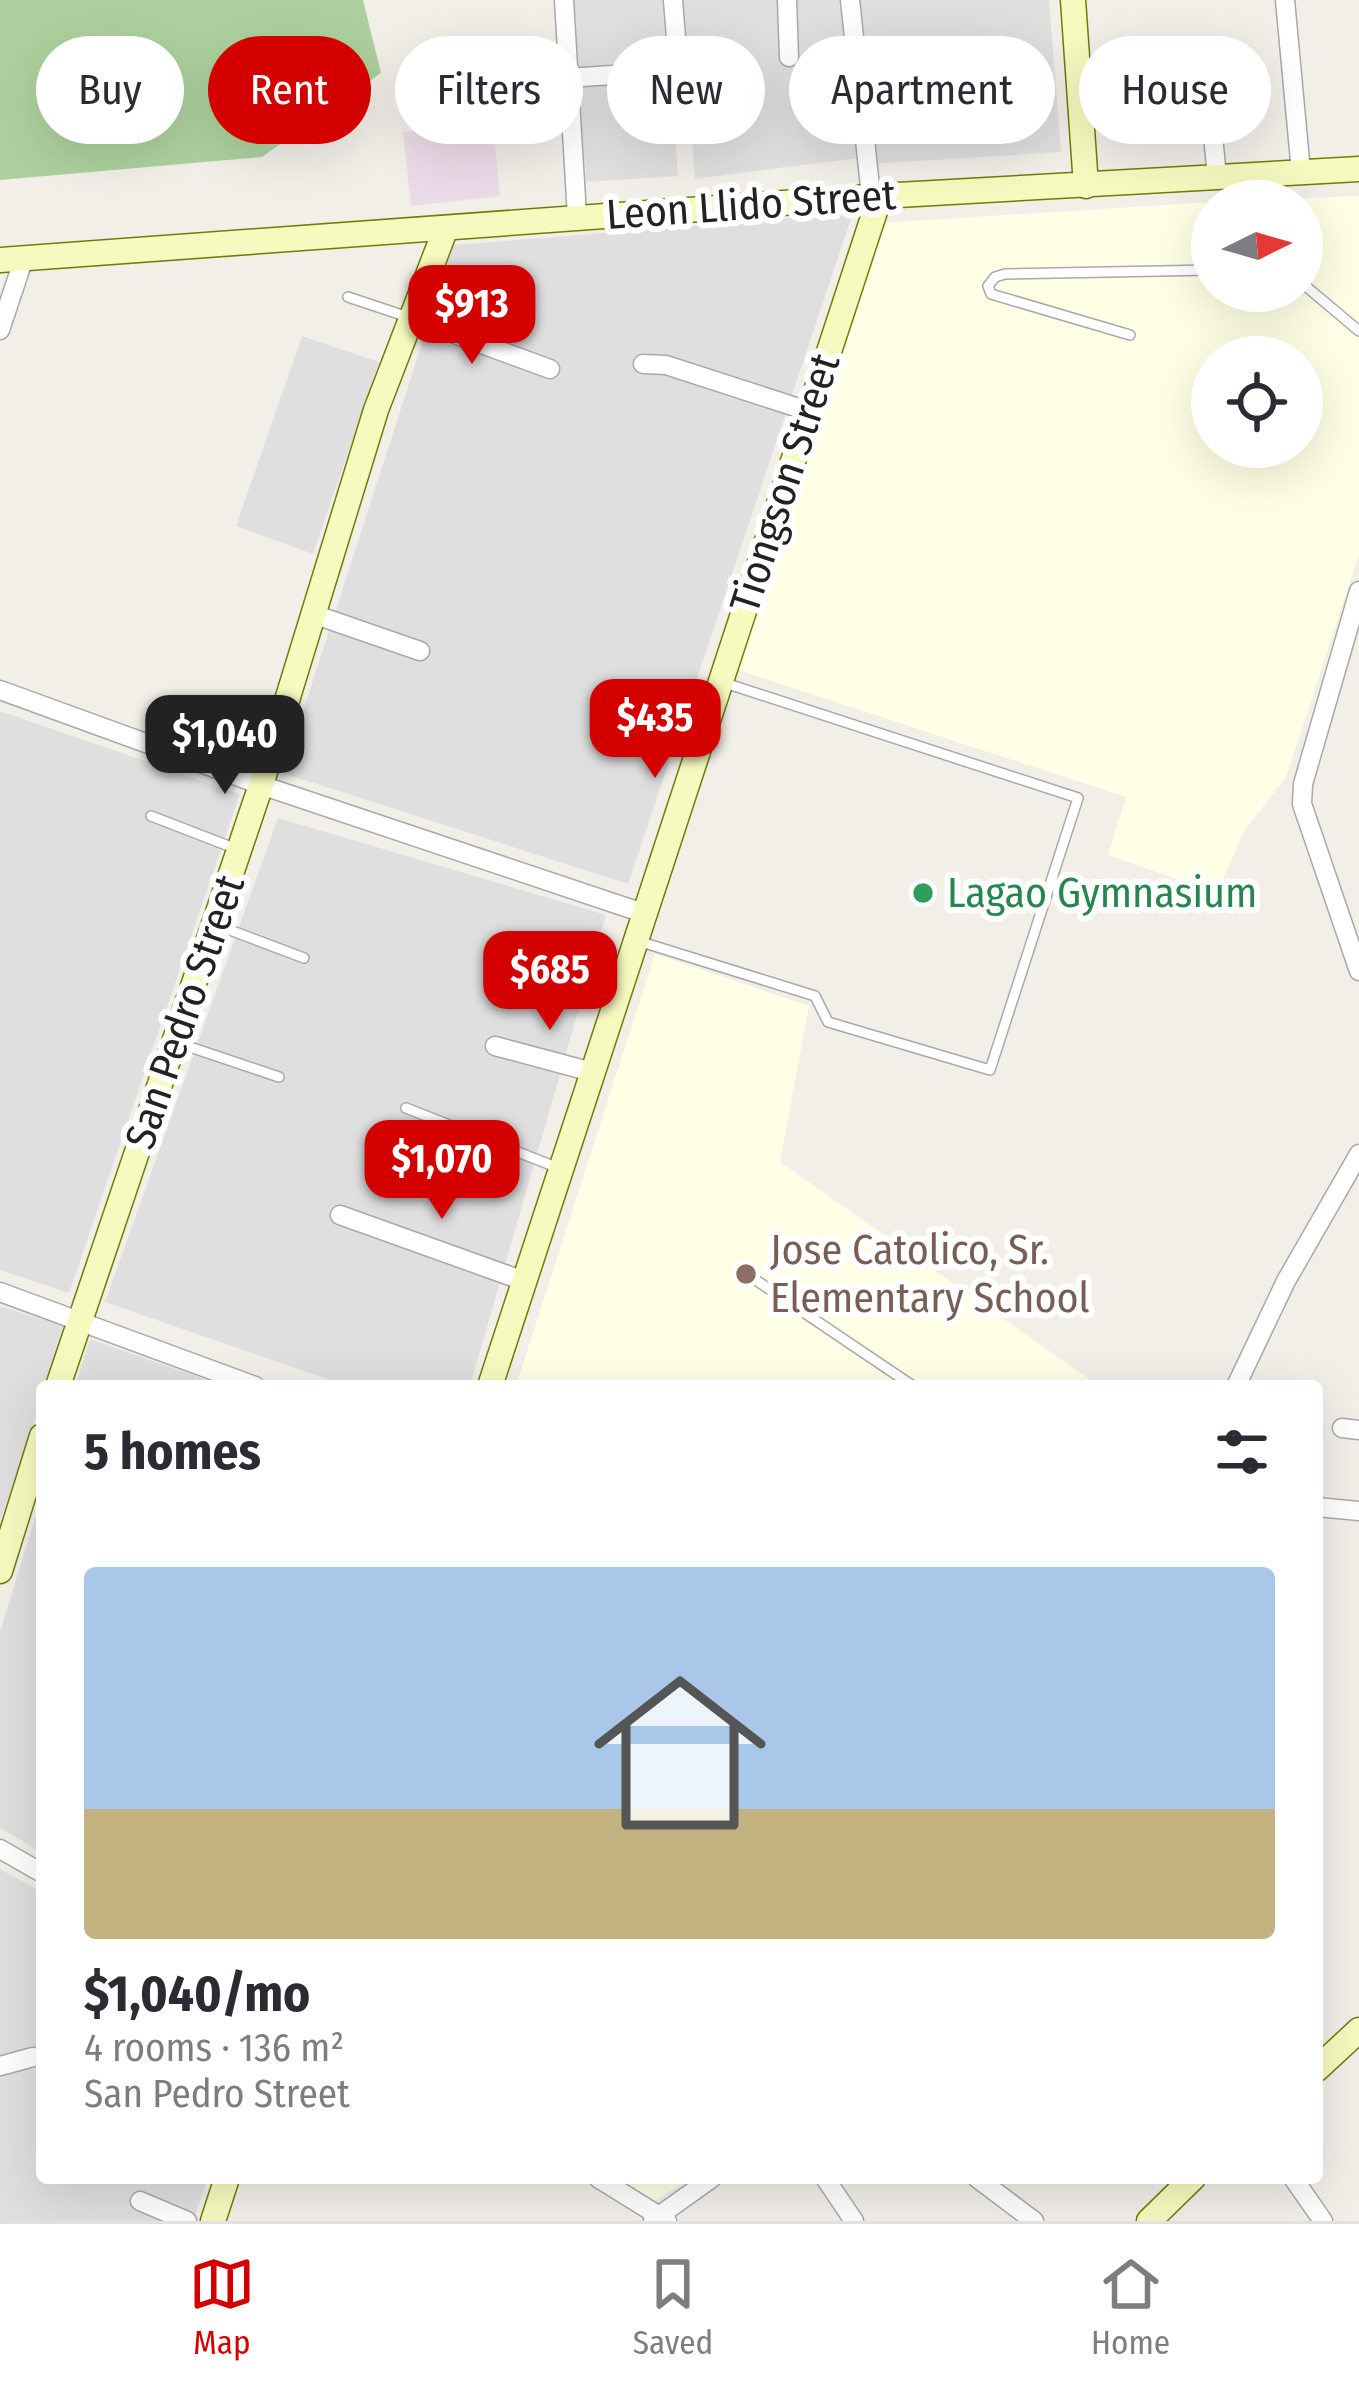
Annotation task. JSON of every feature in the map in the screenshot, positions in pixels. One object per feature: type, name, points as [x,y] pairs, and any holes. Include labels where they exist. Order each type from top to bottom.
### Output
[{"type":"street","points":[[564,0],[565,36]]},
{"type":"street","points":[[583,77],[674,71],[678,63],[673,0]]},
{"type":"street","points":[[787,0],[789,57]]},
{"type":"street","points":[[850,0],[876,196]]},
{"type":"street","points":[[1073,0],[1086,186]]},
{"type":"street","points":[[1285,0],[1300,172]]},
{"type":"street","points":[[572,144],[578,216]]},
{"type":"street","points":[[1214,144],[1217,177]]},
{"type":"street","name":"Leon Llido Street","points":[[12,260],[578,216],[1359,169]]},
{"type":"street","name":"Tiongson Street","points":[[492,1380],[876,196]]},
{"type":"street","name":"San Pedro Street","points":[[60,1380],[261,785],[376,410],[446,228]]},
{"type":"street","points":[[0,330],[12,260]]},
{"type":"street","points":[[411,318],[550,369]]},
{"type":"street","points":[[643,364],[666,364],[808,411]]},
{"type":"street","points":[[1359,591],[1336,660],[1302,804],[1359,971]]},
{"type":"street","points":[[314,614],[420,651]]},
{"type":"street","points":[[1336,660],[1359,663]]},
{"type":"street","points":[[0,690],[261,785],[644,913]]},
{"type":"street","points":[[495,1046],[592,1072]]},
{"type":"street","points":[[1239,1380],[1286,1281],[1359,1154]]},
{"type":"street","points":[[340,1215],[524,1281]]},
{"type":"street","points":[[0,1292],[238,1380]]},
{"type":"street","points":[[0,1571],[36,1455]]},
{"type":"street","points":[[1323,1508],[1359,1511]]},
{"type":"street","points":[[0,1849],[36,1870]]},
{"type":"street","points":[[1323,2064],[1358,2034]]},
{"type":"street","points":[[0,2066],[33,2057]]},
{"type":"street","points":[[213,2221],[225,2184]]},
{"type":"street","points":[[607,2184],[659,2219],[704,2184]]},
{"type":"street","points":[[829,2184],[854,2221]]},
{"type":"street","points":[[985,2184],[1034,2221]]},
{"type":"street","points":[[1149,2221],[1187,2184]]},
{"type":"street","points":[[1297,2184],[1323,2221]]},
{"type":"street","points":[[140,2201],[187,2221]]},
{"type":"lane","points":[[1130,334],[991,294],[988,286],[1005,274],[1191,270]]},
{"type":"lane","points":[[348,297],[411,318]]},
{"type":"lane","points":[[1323,301],[1359,331]]},
{"type":"lane","points":[[635,940],[815,996],[828,1022],[990,1070],[1078,798],[719,681]]},
{"type":"lane","points":[[151,816],[239,850]]},
{"type":"lane","points":[[214,925],[304,958]]},
{"type":"lane","points":[[175,1042],[279,1077]]},
{"type":"lane","points":[[406,1108],[560,1169]]},
{"type":"lane","points":[[742,1270],[904,1380]]},
{"type":"shaded area","points":[[574,0],[666,0],[668,36],[607,36],[607,144],[676,144],[678,176],[586,182],[583,36],[576,36]]},
{"type":"shaded area","points":[[682,0],[841,0],[845,36],[789,36],[789,144],[856,144],[858,158],[695,179],[692,144],[765,144],[765,36],[685,36]]},
{"type":"shaded area","points":[[854,0],[1049,0],[1052,36],[858,36]]},
{"type":"shaded area","points":[[1055,76],[1061,152],[870,164],[868,144],[1055,144]]},
{"type":"shaded area","points":[[404,144],[495,144],[500,196],[411,206]]},
{"type":"shaded area","points":[[1359,196],[1359,554],[1286,777],[1244,831],[1217,893],[1108,855],[1126,797],[738,670],[880,223],[1191,203],[1191,312],[1323,312],[1323,197]]},
{"type":"shaded area","points":[[853,213],[628,884],[283,773],[454,245]]},
{"type":"shaded area","points":[[302,336],[379,362],[313,554],[236,526]]},
{"type":"shaded area","points":[[0,711],[240,794],[69,1293],[0,1270]]},
{"type":"shaded area","points":[[278,818],[606,915],[472,1380],[330,1380],[105,1302]]},
{"type":"shaded area","name":"Jose Catolico, Sr. Elementary School","points":[[655,954],[809,1006],[780,1162],[1090,1380],[518,1380]]},
{"type":"shaded area","points":[[0,1306],[67,1327],[49,1380],[36,1380],[36,1417],[0,1521]]},
{"type":"shaded area","points":[[90,1339],[207,1380],[77,1380]]},
{"type":"shaded area","points":[[36,1515],[36,1849],[0,1828],[0,1632]]},
{"type":"shaded area","points":[[0,1869],[36,1889],[36,2184],[206,2184],[193,2221],[0,2221]]},
{"type":"shaded area","points":[[622,2184],[682,2184],[654,2201]]},
{"type":"green space","points":[[0,0],[363,0],[381,73],[371,80],[371,36],[208,36],[208,144],[280,144],[262,157],[0,180]]},
{"type":"place","name":"Lagao Gymnasium","points":[[923,893]]},
{"type":"place","name":"Jose Catolico, Sr. Elementary School","points":[[746,1274]]}]
